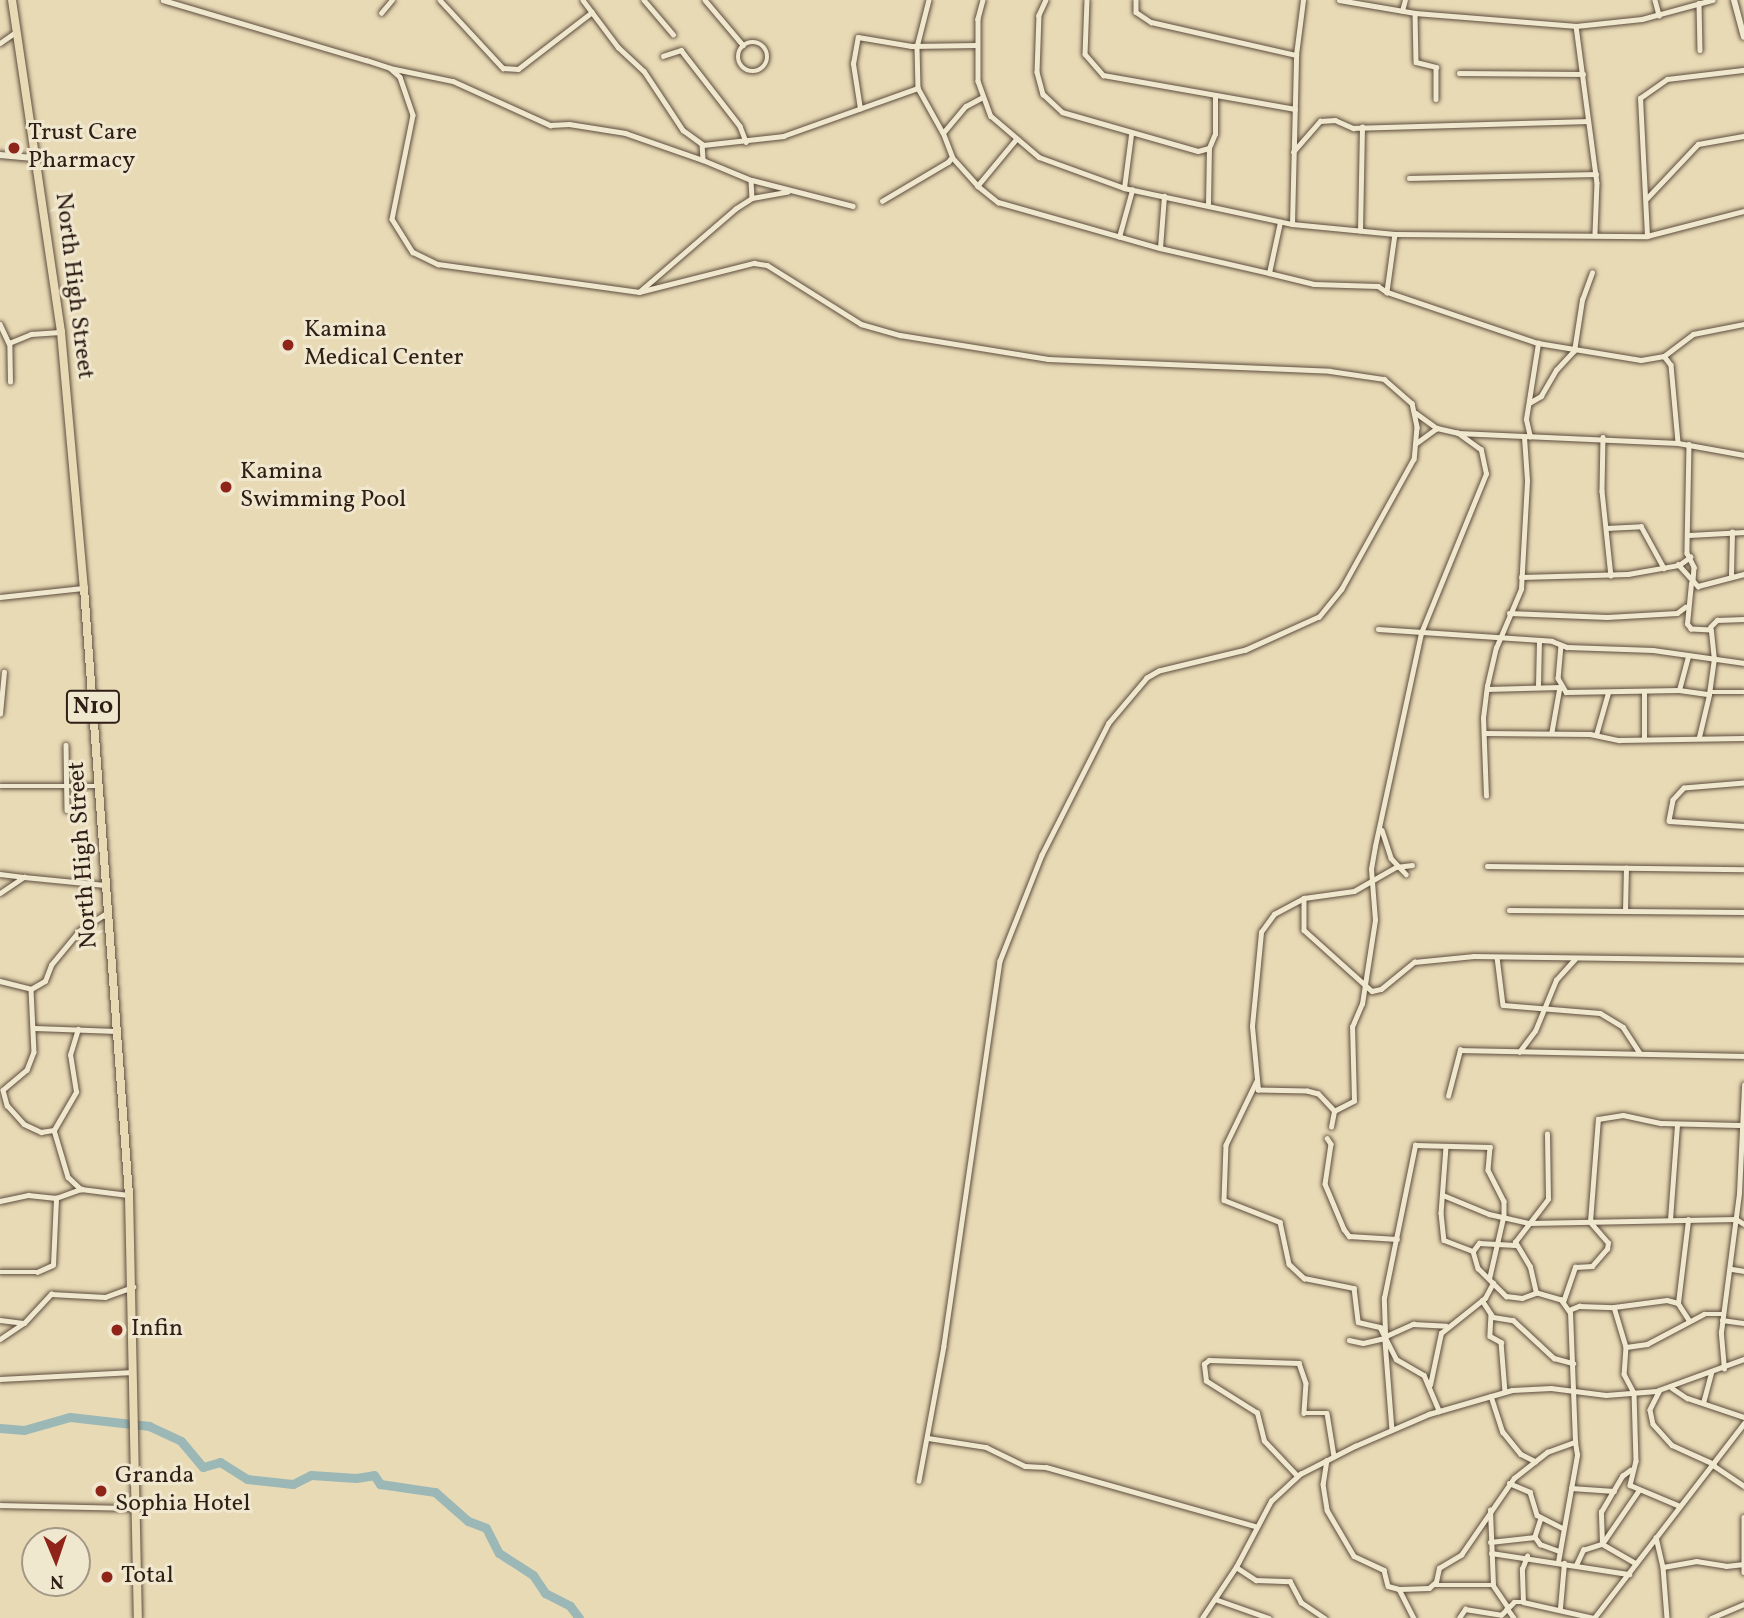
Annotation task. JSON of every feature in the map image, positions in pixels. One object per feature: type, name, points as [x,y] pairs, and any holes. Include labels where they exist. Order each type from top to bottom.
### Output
[{"type":"highway","name":"North High Street","points":[[12,0],[61,332],[84,588],[129,1195],[139,1508]]},
{"type":"highway","name":"N10","points":[[138,1618],[139,1508]]},
{"type":"main road","points":[[1734,0],[1744,37]]},
{"type":"main road","points":[[0,155],[36,158]]},
{"type":"street","points":[[163,0],[390,68],[468,86],[550,125],[569,124],[625,133],[787,192],[853,206]]},
{"type":"street","points":[[382,13],[392,0]]},
{"type":"street","points":[[440,0],[503,68],[518,69],[592,12]]},
{"type":"street","points":[[583,0],[618,47],[644,71],[683,130],[703,145],[783,136],[918,88]]},
{"type":"street","points":[[644,0],[673,34]]},
{"type":"street","points":[[705,0],[743,45]]},
{"type":"street","points":[[929,0],[917,47],[918,88],[943,133],[952,157],[978,186],[998,202],[1160,248],[1314,284],[1378,286],[1387,292],[1538,343],[1574,351],[1630,360],[1664,355],[1693,334],[1744,324]]},
{"type":"street","points":[[983,0],[977,45],[981,98],[991,116],[1016,140],[1056,166],[1132,190],[1208,204],[1280,222],[1395,234],[1595,233],[1647,236],[1744,211]]},
{"type":"street","points":[[1046,0],[1040,9],[1035,48],[1043,94],[1069,116],[1131,135],[1198,151],[1209,148]]},
{"type":"street","points":[[1087,0],[1085,54],[1096,71],[1215,97],[1295,109]]},
{"type":"street","points":[[1136,0],[1136,12],[1151,22],[1296,55]]},
{"type":"street","points":[[1292,224],[1296,55],[1303,0]]},
{"type":"street","points":[[1339,0],[1370,3],[1415,13],[1576,26],[1659,15],[1712,0]]},
{"type":"street","points":[[1402,11],[1405,0]]},
{"type":"street","points":[[1655,0],[1659,15]]},
{"type":"street","points":[[1699,3],[1700,50]]},
{"type":"street","points":[[1415,13],[1416,62],[1436,67],[1436,99]]},
{"type":"street","points":[[1576,26],[1595,174],[1595,233]]},
{"type":"street","points":[[0,43],[17,31]]},
{"type":"street","points":[[860,109],[853,64],[858,37],[917,47],[977,45]]},
{"type":"street","points":[[754,41],[764,46],[768,58],[763,68],[752,72],[742,67],[738,56],[743,45],[754,41]]},
{"type":"street","points":[[663,57],[676,49],[685,54],[740,126],[746,142]]},
{"type":"street","points":[[390,68],[400,77],[412,105],[392,219],[413,252],[438,264],[639,292],[754,263],[767,265],[860,324],[900,335],[1048,359],[1275,366],[1370,377],[1401,389],[1416,413],[1437,428],[1458,433],[1487,436],[1603,437],[1689,444],[1744,455]]},
{"type":"street","points":[[1647,236],[1640,98],[1667,79],[1744,70]]},
{"type":"street","points":[[1459,73],[1583,74]]},
{"type":"street","points":[[1208,204],[1209,148],[1215,134],[1215,97]]},
{"type":"street","points":[[943,133],[966,106],[981,98]]},
{"type":"street","points":[[1293,152],[1320,121],[1362,127],[1587,121]]},
{"type":"street","points":[[1360,231],[1362,127]]},
{"type":"street","points":[[1124,187],[1131,135]]},
{"type":"street","points":[[1647,198],[1698,144],[1744,136]]},
{"type":"street","points":[[978,186],[1016,140]]},
{"type":"street","points":[[703,145],[703,160]]},
{"type":"street","points":[[882,201],[945,165],[952,157]]},
{"type":"street","points":[[1409,178],[1595,174]]},
{"type":"street","points":[[751,180],[752,198]]},
{"type":"street","points":[[1119,237],[1132,190]]},
{"type":"street","points":[[639,292],[752,198],[787,192]]},
{"type":"street","points":[[1160,248],[1164,196]]},
{"type":"street","points":[[1269,273],[1280,222]]},
{"type":"street","points":[[1387,292],[1395,234]]},
{"type":"street","points":[[1529,403],[1541,396],[1556,370],[1574,351],[1582,300],[1592,273]]},
{"type":"street","points":[[0,324],[9,343],[10,382]]},
{"type":"street","points":[[9,343],[31,334],[61,332]]},
{"type":"street","points":[[1486,796],[1484,733],[1487,689],[1509,614],[1520,596],[1529,403],[1538,343]]},
{"type":"street","points":[[1669,351],[1678,443]]},
{"type":"street","points":[[1664,355],[1670,362]]},
{"type":"street","points":[[919,1481],[928,1438],[1000,961],[1042,855],[1109,723],[1147,678],[1159,671],[1246,650],[1319,617],[1342,589],[1403,484],[1415,444],[1416,413]]},
{"type":"street","points":[[1415,444],[1437,428]]},
{"type":"street","points":[[1331,1127],[1335,1111],[1354,1101],[1352,1027],[1364,988],[1376,920],[1372,879],[1421,633],[1483,487],[1486,474],[1480,450],[1458,433]]},
{"type":"street","points":[[1480,450],[1487,436]]},
{"type":"street","points":[[1603,437],[1606,528],[1611,576]]},
{"type":"street","points":[[1689,444],[1692,582],[1685,607],[1691,629],[1710,627],[1717,620],[1744,619]]},
{"type":"street","points":[[1606,528],[1641,526],[1664,568]]},
{"type":"street","points":[[1731,575],[1732,532]]},
{"type":"street","points":[[1689,535],[1744,532]]},
{"type":"street","points":[[1521,577],[1611,576],[1664,568],[1678,564],[1690,556]]},
{"type":"street","points":[[1678,564],[1692,582],[1708,586],[1731,575],[1744,574]]},
{"type":"street","points":[[0,597],[84,588]]},
{"type":"street","points":[[1509,614],[1607,617],[1677,613],[1685,607]]},
{"type":"street","points":[[1699,737],[1710,693],[1714,660],[1710,627]]},
{"type":"street","points":[[1378,629],[1539,641],[1744,663]]},
{"type":"street","points":[[1538,685],[1539,641]]},
{"type":"street","points":[[1552,732],[1560,687],[1561,645]]},
{"type":"street","points":[[1679,690],[1688,656]]},
{"type":"street","points":[[0,715],[4,672]]},
{"type":"street","points":[[1487,689],[1538,685],[1560,687],[1566,692],[1744,692]]},
{"type":"street","points":[[1596,735],[1608,693]]},
{"type":"street","points":[[1644,693],[1644,738]]},
{"type":"street","points":[[1484,733],[1552,732],[1596,735],[1619,740],[1744,738]]},
{"type":"street","points":[[66,745],[67,810]]},
{"type":"street","points":[[1744,783],[1684,788],[1673,800],[1669,821],[1744,826]]},
{"type":"street","points":[[0,786],[98,786]]},
{"type":"street","points":[[1381,827],[1396,867],[1406,874]]},
{"type":"street","points":[[1488,866],[1548,863],[1626,868],[1744,869]]},
{"type":"street","points":[[1335,1111],[1318,1094],[1287,1087],[1258,1090],[1252,1026],[1261,932],[1274,914],[1304,898],[1354,891],[1396,867],[1412,864]]},
{"type":"street","points":[[1625,911],[1626,868]]},
{"type":"street","points":[[0,874],[106,885]]},
{"type":"street","points":[[0,893],[24,877]]},
{"type":"street","points":[[1304,898],[1302,928],[1364,988],[1381,989],[1414,962],[1497,957],[1744,960]]},
{"type":"street","points":[[1509,910],[1744,912]]},
{"type":"street","points":[[0,981],[31,989],[45,981],[51,965],[79,931],[108,912]]},
{"type":"street","points":[[1497,957],[1501,1003],[1600,1013],[1623,1027],[1640,1052]]},
{"type":"street","points":[[1518,1053],[1546,1008],[1556,980],[1576,959]]},
{"type":"street","points":[[31,989],[35,1028],[27,1070],[2,1089],[7,1105],[24,1124],[41,1132],[54,1130]]},
{"type":"street","points":[[35,1028],[117,1031]]},
{"type":"street","points":[[78,1029],[70,1055],[76,1092],[54,1130],[68,1177],[81,1189]]},
{"type":"street","points":[[1448,1096],[1457,1051],[1640,1052],[1744,1056]]},
{"type":"street","points":[[1257,1081],[1226,1144],[1224,1200],[1276,1219],[1295,1270],[1313,1282],[1354,1288],[1358,1322],[1385,1335],[1396,1359],[1424,1375],[1439,1411]]},
{"type":"street","points":[[1724,1369],[1723,1317],[1732,1269],[1742,1170],[1739,1125],[1744,1085]]},
{"type":"street","points":[[1563,1303],[1575,1267],[1592,1266],[1607,1249],[1608,1243],[1590,1222],[1598,1119],[1623,1115],[1676,1124],[1739,1125]]},
{"type":"street","points":[[1670,1220],[1676,1124]]},
{"type":"street","points":[[1536,1293],[1530,1267],[1515,1245],[1517,1233],[1530,1223],[1548,1199],[1547,1134]]},
{"type":"street","points":[[1326,1138],[1331,1144],[1325,1184],[1343,1229],[1349,1236],[1397,1239]]},
{"type":"street","points":[[1392,1430],[1384,1298],[1415,1146],[1490,1147],[1488,1170],[1504,1201],[1504,1218],[1491,1281],[1482,1300],[1446,1326],[1438,1338],[1430,1385]]},
{"type":"street","points":[[1446,1147],[1444,1240],[1473,1251]]},
{"type":"street","points":[[0,1201],[28,1195],[56,1198],[81,1189],[129,1195]]},
{"type":"street","points":[[1443,1195],[1504,1218],[1530,1223],[1736,1219],[1744,1224]]},
{"type":"street","points":[[0,1272],[37,1272],[52,1265],[56,1198]]},
{"type":"street","points":[[1688,1220],[1678,1303],[1689,1320]]},
{"type":"street","points":[[1515,1245],[1479,1243],[1473,1251],[1474,1262],[1491,1281],[1511,1297],[1536,1293],[1563,1303],[1569,1310],[1575,1391],[1575,1442],[1571,1488],[1559,1551],[1560,1608]]},
{"type":"street","points":[[1732,1269],[1744,1270]]},
{"type":"street","points":[[0,1339],[24,1323],[51,1294],[105,1297],[134,1286]]},
{"type":"street","points":[[1482,1300],[1491,1314],[1490,1336],[1501,1342],[1505,1392]]},
{"type":"street","points":[[1569,1310],[1578,1306],[1614,1307],[1667,1300],[1678,1303]]},
{"type":"street","points":[[1614,1307],[1626,1347],[1623,1374],[1634,1393],[1636,1461],[1631,1470],[1630,1485],[1680,1506]]},
{"type":"street","points":[[1491,1314],[1513,1320],[1554,1358],[1573,1363]]},
{"type":"street","points":[[1626,1347],[1660,1339],[1689,1320],[1723,1317],[1744,1323]]},
{"type":"street","points":[[0,1320],[24,1323]]},
{"type":"street","points":[[1349,1340],[1363,1343],[1413,1324],[1446,1326]]},
{"type":"street","points":[[1202,1618],[1236,1567],[1255,1526],[1271,1501],[1297,1476],[1334,1456],[1439,1411],[1505,1392],[1634,1393],[1660,1390],[1724,1369],[1744,1359]]},
{"type":"street","points":[[1297,1476],[1264,1441],[1257,1413],[1206,1381],[1204,1364],[1209,1360],[1299,1363],[1306,1383],[1304,1413],[1327,1413],[1334,1456]]},
{"type":"street","points":[[0,1379],[134,1372]]},
{"type":"street","points":[[1703,1403],[1712,1373]]},
{"type":"street","points":[[1672,1388],[1703,1403],[1744,1417]]},
{"type":"street","points":[[1660,1390],[1650,1410],[1653,1424],[1672,1444],[1713,1464],[1744,1486]]},
{"type":"street","points":[[1491,1396],[1503,1432],[1521,1454],[1535,1461]]},
{"type":"street","points":[[1459,1618],[1464,1609],[1501,1615],[1507,1607],[1523,1602],[1596,1617],[1744,1423]]},
{"type":"street","points":[[928,1438],[986,1447],[1025,1466],[1046,1467],[1255,1526]]},
{"type":"street","points":[[1431,1586],[1439,1567],[1455,1561],[1509,1483],[1535,1461],[1575,1442]]},
{"type":"street","points":[[1328,1459],[1323,1484],[1326,1510],[1354,1556],[1384,1570],[1388,1587],[1399,1589],[1493,1585]]},
{"type":"street","points":[[1602,1544],[1601,1512],[1622,1475],[1631,1470]]},
{"type":"street","points":[[1509,1483],[1530,1492],[1541,1518],[1535,1537]]},
{"type":"street","points":[[1571,1488],[1614,1490]]},
{"type":"street","points":[[1576,1565],[1583,1550],[1602,1544],[1639,1490]]},
{"type":"street","points":[[0,1505],[139,1508]]},
{"type":"street","points":[[1490,1509],[1493,1585],[1514,1618]]},
{"type":"street","points":[[1744,1517],[1744,1572]]},
{"type":"street","points":[[1541,1518],[1563,1528]]},
{"type":"street","points":[[1656,1536],[1663,1567],[1667,1618]]},
{"type":"street","points":[[1490,1542],[1535,1537]]},
{"type":"street","points":[[1535,1537],[1540,1544],[1559,1551]]},
{"type":"street","points":[[1602,1544],[1636,1564]]},
{"type":"street","points":[[1491,1553],[1527,1556],[1629,1574]]},
{"type":"street","points":[[1523,1602],[1522,1569],[1527,1556]]},
{"type":"street","points":[[1663,1567],[1696,1561],[1726,1566],[1744,1564]]},
{"type":"street","points":[[1236,1567],[1256,1580],[1290,1581],[1301,1602],[1325,1618]]},
{"type":"street","points":[[1399,1589],[1414,1618]]},
{"type":"street","points":[[1215,1600],[1269,1618]]},
{"type":"street","points":[[1711,1618],[1744,1604]]},
{"type":"street","points":[[1309,1618],[1311,1609]]},
{"type":"waterway","points":[[0,1428],[24,1430],[70,1417],[149,1426],[181,1441],[203,1467],[220,1462],[247,1479],[293,1484],[311,1475],[356,1478],[374,1475],[380,1484],[435,1492],[468,1521],[486,1528],[499,1553],[533,1575],[545,1593],[570,1606],[579,1618]]},
{"type":"place","name":"Trust Care Pharmacy","points":[[14,148]]},
{"type":"place","name":"Kamina Medical Center","points":[[288,345]]},
{"type":"place","name":"Kamina Swimming Pool","points":[[226,487]]},
{"type":"place","name":"Infin","points":[[117,1330]]},
{"type":"place","name":"Granda Sophia Hotel","points":[[101,1491]]},
{"type":"place","name":"Total","points":[[107,1577]]}]
